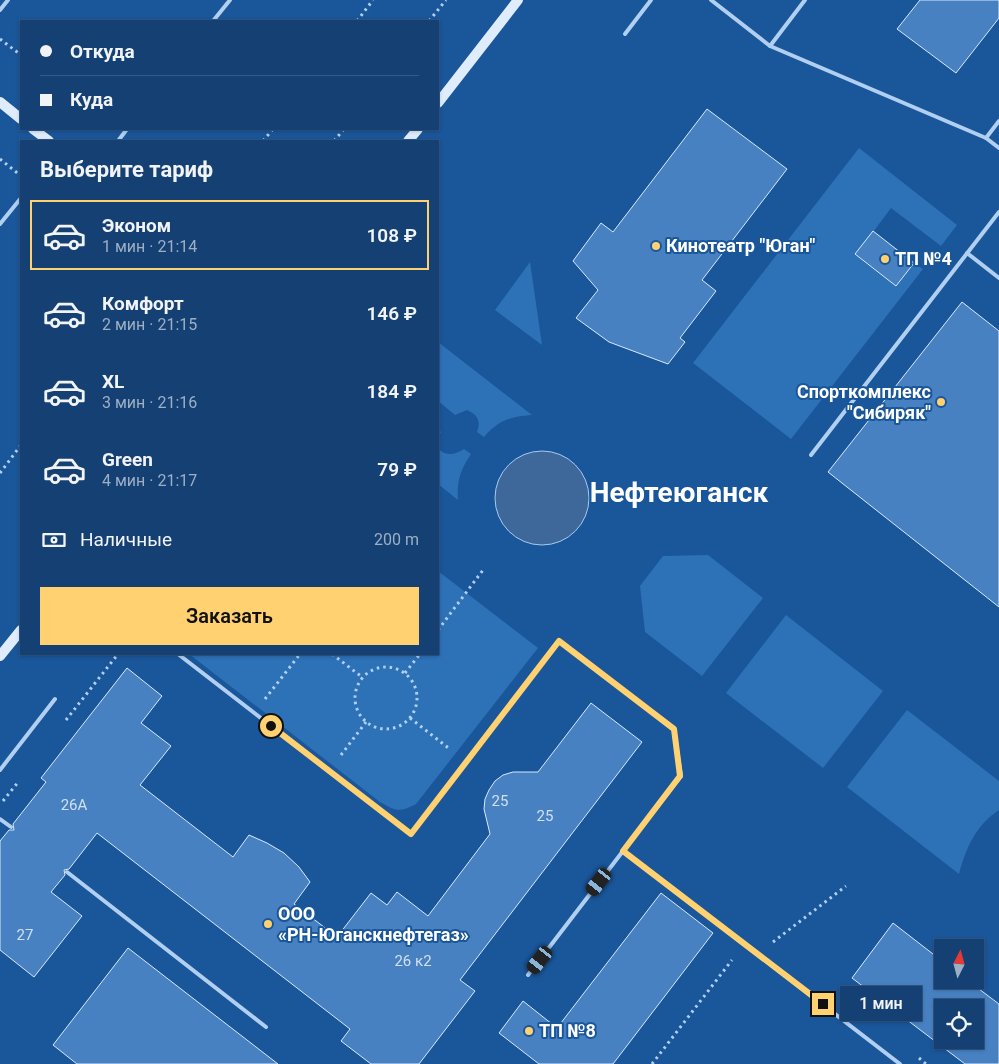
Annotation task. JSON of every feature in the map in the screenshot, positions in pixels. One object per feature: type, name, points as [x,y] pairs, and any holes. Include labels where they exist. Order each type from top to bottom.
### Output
[{"type":"main road","points":[[439,102],[518,0]]},
{"type":"main road","points":[[0,102],[20,118]]},
{"type":"main road","points":[[34,130],[48,140]]},
{"type":"main road","points":[[409,140],[417,130]]},
{"type":"main road","points":[[0,656],[20,631]]},
{"type":"lane","points":[[0,10],[8,0]]},
{"type":"lane","points":[[214,20],[230,0]]},
{"type":"lane","points":[[625,34],[651,0]]},
{"type":"lane","points":[[711,0],[770,46],[986,138],[999,148]]},
{"type":"lane","points":[[770,46],[805,0]]},
{"type":"lane","points":[[986,138],[999,121]]},
{"type":"lane","points":[[119,140],[127,130]]},
{"type":"lane","points":[[0,224],[20,199]]},
{"type":"lane","points":[[811,455],[999,212]]},
{"type":"lane","points":[[967,254],[999,278]]},
{"type":"lane","points":[[179,655],[411,834],[559,641],[674,729],[680,776],[528,975]]},
{"type":"lane","points":[[0,770],[55,699]]},
{"type":"lane","points":[[0,819],[11,827]]},
{"type":"lane","points":[[623,851],[900,1064]]},
{"type":"lane","points":[[67,872],[266,1028]]},
{"type":"path","points":[[358,20],[374,0]]},
{"type":"path","points":[[430,20],[446,0]]},
{"type":"path","points":[[0,39],[20,54]]},
{"type":"path","points":[[264,140],[272,130]]},
{"type":"path","points":[[335,140],[343,130]]},
{"type":"path","points":[[0,159],[20,175]]},
{"type":"path","points":[[0,473],[20,446]]},
{"type":"path","points":[[439,629],[483,570]]},
{"type":"path","points":[[264,700],[297,655]]},
{"type":"path","points":[[333,655],[362,678]]},
{"type":"path","points":[[405,673],[419,655]]},
{"type":"path","points":[[378,667],[397,668],[412,680],[417,694],[416,710],[401,726],[389,730],[377,728],[366,722],[355,706],[354,696],[362,678],[369,671],[378,667]]},
{"type":"path","points":[[410,718],[455,754]]},
{"type":"path","points":[[338,758],[366,722]]},
{"type":"path","points":[[771,943],[846,886]]},
{"type":"shaded area","points":[[859,148],[957,225],[941,246],[891,208],[856,255],[896,286],[914,263],[923,269],[791,439],[693,363]]},
{"type":"shaded area","points":[[530,262],[542,345],[495,310]]},
{"type":"shaded area","points":[[439,343],[532,415],[505,420],[484,437],[477,432],[478,419],[474,414],[467,410],[455,415],[439,402]]},
{"type":"shaded area","points":[[439,447],[447,454],[464,449],[471,454],[464,466],[458,487],[458,500],[439,485]]},
{"type":"shaded area","points":[[542,451],[560,455],[575,465],[585,480],[589,498],[585,516],[575,531],[560,541],[542,545],[524,541],[509,531],[499,516],[495,498],[499,480],[509,465],[524,455]]},
{"type":"shaded area","points":[[708,555],[763,598],[702,676],[645,632],[640,586],[663,556]]},
{"type":"shaded area","points":[[439,572],[538,648],[416,804],[398,810],[380,802],[190,655],[439,655]]},
{"type":"shaded area","points":[[786,615],[883,691],[823,768],[726,693]]},
{"type":"shaded area","points":[[907,710],[999,781],[999,810],[984,823],[973,838],[959,874],[847,787]]},
{"type":"building","points":[[920,0],[999,0],[999,18],[956,73],[897,29]]},
{"type":"building","name":"Кинотеатр \"Юган\"","points":[[707,109],[787,169],[702,280],[716,291],[680,338],[685,342],[668,364],[609,342],[576,318],[598,290],[573,261],[601,223],[613,232]]},
{"type":"building","name":"ТП №4","points":[[873,231],[914,263],[896,286],[855,254]]},
{"type":"building","name":"Спорткомплекс \"Сибиряк\"","points":[[962,302],[999,331],[999,607],[828,472]]},
{"type":"building","points":[[127,668],[162,696],[141,723],[171,746],[140,785],[233,857],[249,835],[284,853],[299,867],[310,882],[294,904],[337,937],[371,893],[387,905],[397,892],[428,916],[490,834],[484,809],[485,799],[495,781],[503,775],[513,772],[538,772],[591,703],[642,742],[460,980],[475,991],[419,1064],[371,1064],[341,1041],[350,1029],[97,833],[69,869],[64,870],[65,875],[51,892],[82,916],[34,977],[0,950],[0,841],[9,830],[14,830],[13,824],[46,782],[41,778]]},
{"type":"building","points":[[661,893],[713,933],[613,1064],[539,1064],[499,1033],[523,1001],[557,1028]]},
{"type":"building","points":[[893,923],[934,955],[934,989],[979,989],[999,1004],[999,1064],[965,1064],[945,1049],[984,1049],[984,999],[934,999],[934,1040],[852,978]]},
{"type":"building","points":[[128,948],[278,1064],[77,1064],[53,1045]]},
{"type":"place","name":"Кинотеатр \"Юган\"","points":[[656,246]]},
{"type":"place","name":"ТП №4","points":[[885,259]]},
{"type":"place","name":"Спорткомплекс \"Сибиряк\"","points":[[941,402]]},
{"type":"place","name":"ООО «РН-Юганскнефтегаз»","points":[[268,924]]},
{"type":"place","name":"ТП №8","points":[[529,1031]]},
{"type":"district","name":"Нефтеюганск","points":[[679,492]]},
{"type":"route","points":[[271,726],[411,834],[559,641],[674,729],[680,776],[623,851],[823,1004]]}]
